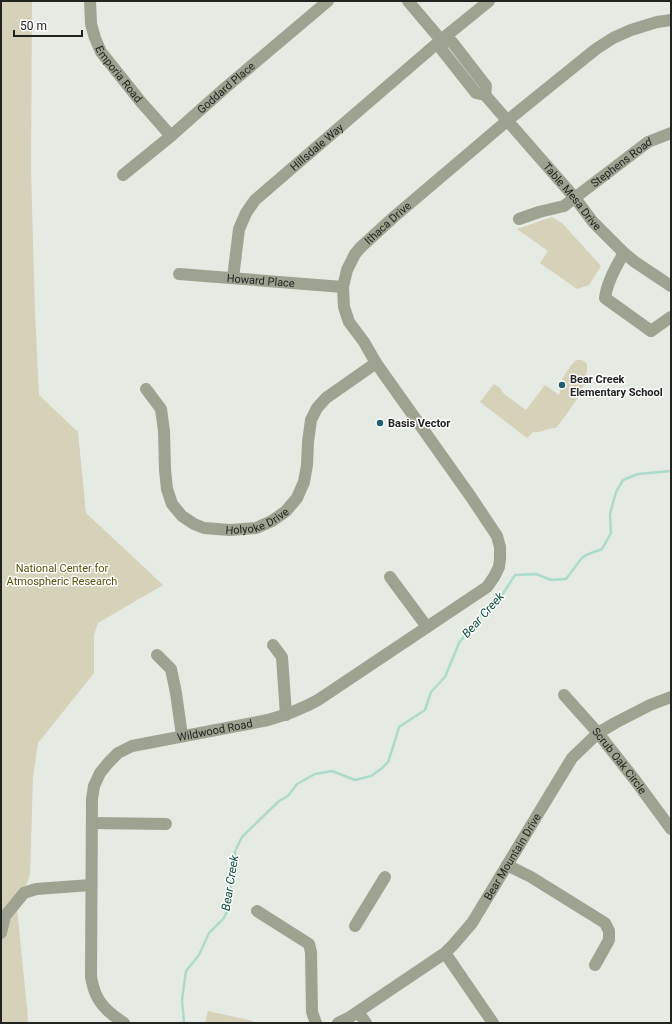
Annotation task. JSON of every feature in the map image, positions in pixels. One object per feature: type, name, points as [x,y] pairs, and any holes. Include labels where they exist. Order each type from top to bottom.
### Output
[{"type":"street","name":"Emporia Road","points":[[90,1],[91,24],[101,52],[141,102],[171,136]]},
{"type":"street","name":"Goddard Place","points":[[123,175],[171,136],[224,88],[328,1]]},
{"type":"street","name":"Table Mesa Drive","points":[[408,1],[441,40],[442,50],[476,93],[485,95],[508,120],[575,198],[593,222],[635,262],[671,286]]},
{"type":"street","name":"Hillsdale Way","points":[[234,278],[239,229],[246,213],[256,200],[441,40],[489,1]]},
{"type":"street","name":"Ithaca Drive","points":[[484,516],[376,363],[364,342],[349,322],[344,307],[343,288],[347,270],[355,254],[361,247],[395,216],[508,120],[596,49],[613,38],[631,30],[657,22],[671,20]]},
{"type":"street","name":"Stephens Road","points":[[519,219],[564,206],[648,142],[671,133]]},
{"type":"street","points":[[624,252],[617,264],[606,292],[606,298],[651,331],[671,318]]},
{"type":"street","name":"Howard Place","points":[[179,274],[343,288]]},
{"type":"street","name":"Holyoke Drive","points":[[146,389],[161,409],[164,431],[167,489],[172,504],[182,516],[194,524],[204,528],[230,530],[256,528],[281,515],[297,498],[304,482],[311,420],[317,408],[326,398],[376,363]]},
{"type":"street","name":"Wildwood Road","points":[[118,1021],[100,1003],[91,977],[92,799],[94,786],[100,773],[118,753],[132,746],[268,720],[286,716],[302,709],[428,627],[487,587],[494,578],[499,567],[500,547],[497,536],[484,516]]},
{"type":"street","points":[[390,577],[428,627]]},
{"type":"street","points":[[273,645],[282,657],[286,716]]},
{"type":"street","points":[[157,655],[171,669],[182,736]]},
{"type":"street","name":"Scrub Oak Circle","points":[[564,695],[598,733],[671,829]]},
{"type":"street","name":"Bear Mountain Drive","points":[[338,1023],[351,1017],[453,945],[472,923],[572,758],[598,733],[650,705],[671,697]]},
{"type":"street","points":[[92,823],[166,824]]},
{"type":"street","points":[[507,865],[531,876],[605,923],[609,931],[609,940],[595,965]]},
{"type":"street","points":[[355,926],[385,877]]},
{"type":"street","points":[[1,934],[5,916],[24,893],[36,889],[91,885]]},
{"type":"street","points":[[257,911],[309,944],[311,952],[312,1012],[316,1023]]},
{"type":"street","points":[[445,952],[493,1023]]},
{"type":"street","points":[[351,1017],[366,1023]]},
{"type":"green space","name":"National Center for Atmospheric Research","points":[[1,1],[32,1],[31,170],[39,395],[78,432],[86,513],[163,585],[98,623],[94,635],[94,673],[38,743],[33,777],[30,875],[17,909],[28,1023],[1,1023]]},
{"type":"green space","points":[[552,217],[562,223],[601,266],[589,285],[577,289],[540,263],[548,251],[517,229]]},
{"type":"green space","points":[[576,360],[582,360],[587,364],[585,382],[567,414],[556,428],[533,432],[527,438],[480,402],[494,384],[500,388],[504,394],[526,410],[545,385],[559,395],[561,382],[567,371]]},
{"type":"green space","points":[[208,1011],[253,1021],[252,1023],[205,1023]]},
{"type":"waterway","name":"Bear Creek","points":[[184,1023],[182,1000],[186,971],[199,955],[209,933],[224,918],[228,909],[235,851],[242,837],[279,801],[288,796],[297,784],[315,774],[332,771],[355,780],[371,776],[381,769],[388,762],[399,727],[425,710],[431,692],[445,677],[459,643],[481,615],[500,598],[515,575],[536,574],[551,580],[566,579],[581,559],[586,555],[602,549],[611,533],[610,514],[616,492],[623,480],[638,474],[671,471]]},
{"type":"place","name":"Bear Creek Elementary School","points":[[562,385]]},
{"type":"place","name":"Basis Vector","points":[[380,423]]}]
